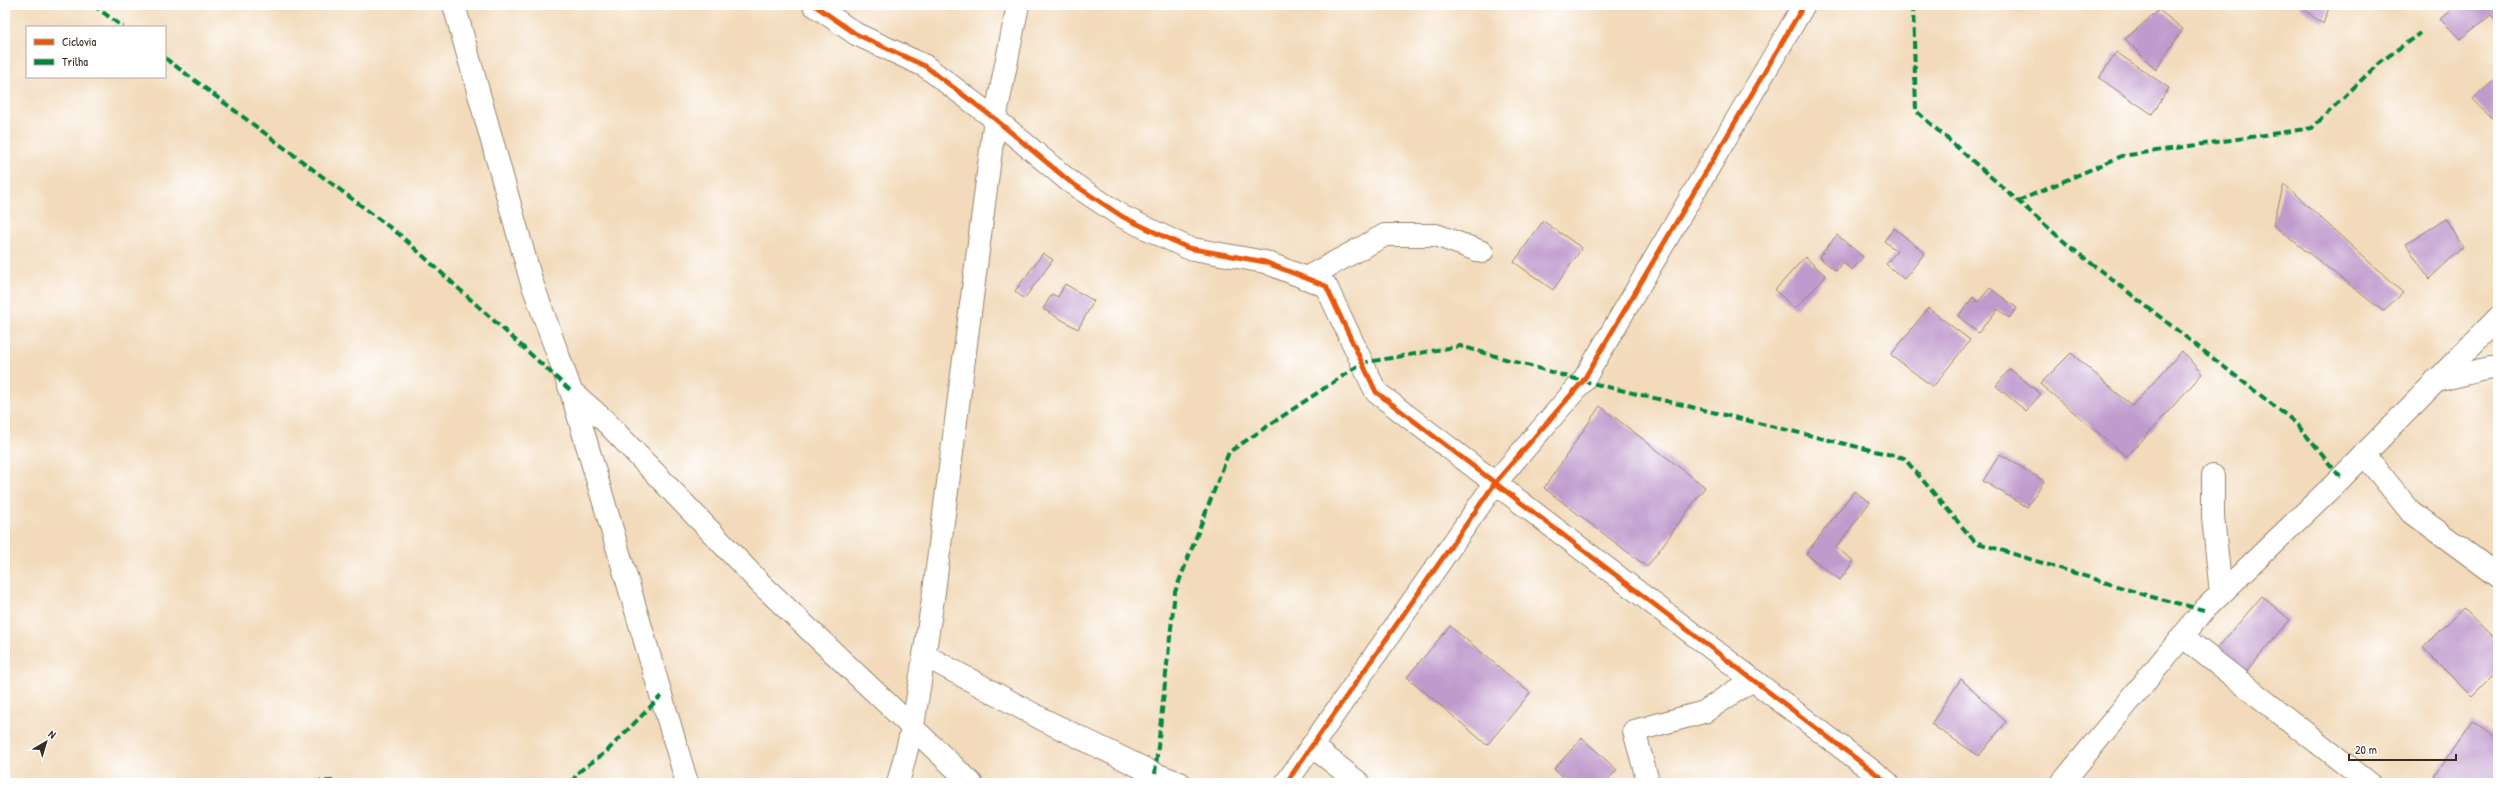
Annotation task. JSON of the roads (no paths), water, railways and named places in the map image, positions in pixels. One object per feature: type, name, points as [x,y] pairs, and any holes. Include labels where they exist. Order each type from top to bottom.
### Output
[{"type":"street","points":[[454,5],[531,280],[571,391],[687,783]]},
{"type":"street","points":[[814,5],[856,34],[924,66],[995,118],[1069,181],[1123,217],[1188,248],[1265,262],[1326,286],[1376,392],[1888,783]]},
{"type":"street","points":[[898,783],[913,726],[924,655],[995,118],[1018,5]]},
{"type":"street","points":[[1286,783],[1495,483],[1583,381],[1804,5]]},
{"type":"street","points":[[1306,278],[1384,235],[1436,235],[1482,252]]},
{"type":"street","points":[[2062,783],[2182,636],[2221,593],[2364,454],[2498,318]]},
{"type":"street","points":[[2435,381],[2490,368],[2498,369]]},
{"type":"street","points":[[571,391],[605,421],[761,584],[913,726],[971,783]]},
{"type":"street","points":[[2364,454],[2410,511],[2498,576]]},
{"type":"street","points":[[2213,476],[2213,517],[2221,593]]},
{"type":"street","points":[[2182,636],[2369,783]]},
{"type":"street","points":[[924,655],[1044,720],[1155,774],[1180,783]]},
{"type":"street","points":[[1647,778],[1634,731],[1704,712],[1752,680]]},
{"type":"street","points":[[1312,746],[1358,783]]}]
